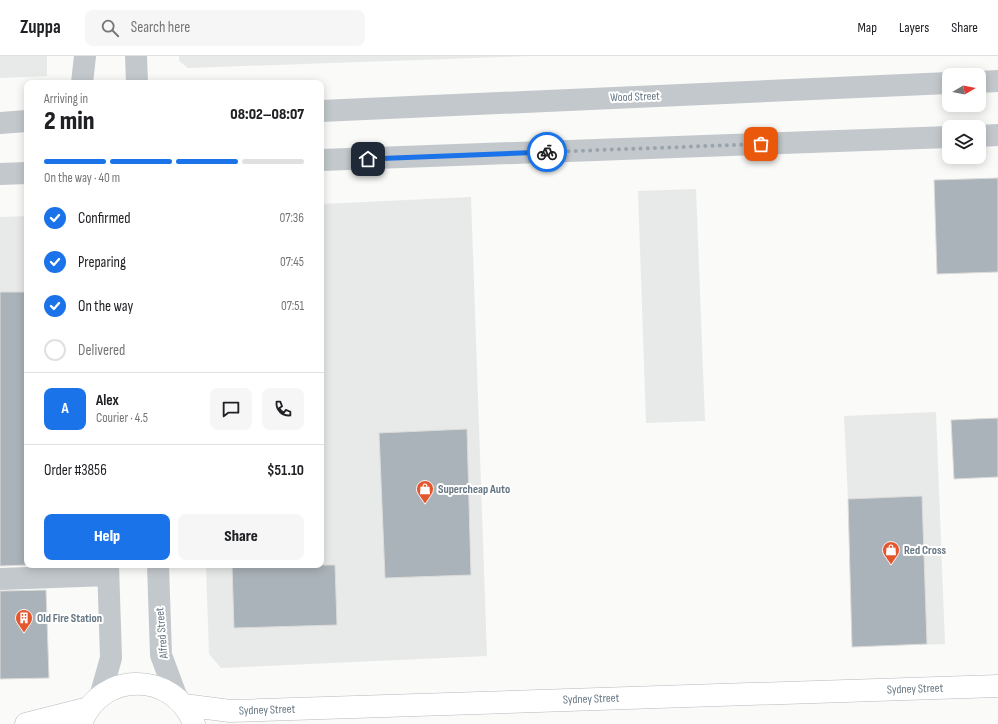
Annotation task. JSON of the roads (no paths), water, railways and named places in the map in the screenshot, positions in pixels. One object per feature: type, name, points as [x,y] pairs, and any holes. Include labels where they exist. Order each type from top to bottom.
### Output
[{"type":"main road","points":[[26,724],[90,710],[109,690],[126,684],[144,684],[161,688],[180,702],[194,724]]},
{"type":"main road","name":"Sydney Street","points":[[180,702],[230,711],[998,686]]},
{"type":"street","points":[[82,80],[85,56]]},
{"type":"street","points":[[136,56],[137,80]]},
{"type":"street","points":[[986,82],[998,81]]},
{"type":"street","name":"Wood Street","points":[[324,111],[942,83]]},
{"type":"street","points":[[0,123],[24,121]]},
{"type":"street","points":[[986,136],[998,135]]},
{"type":"street","points":[[324,160],[942,137]]},
{"type":"street","points":[[0,174],[24,173]]},
{"type":"street","name":"Alfred Street","points":[[158,568],[161,655],[180,702]]},
{"type":"street","points":[[0,579],[108,570],[111,658],[90,710]]},
{"type":"place","name":"Supercheap Auto","points":[[425,504]]},
{"type":"place","name":"Red Cross","points":[[891,565]]},
{"type":"place","name":"Old Fire Station","points":[[24,633]]}]
